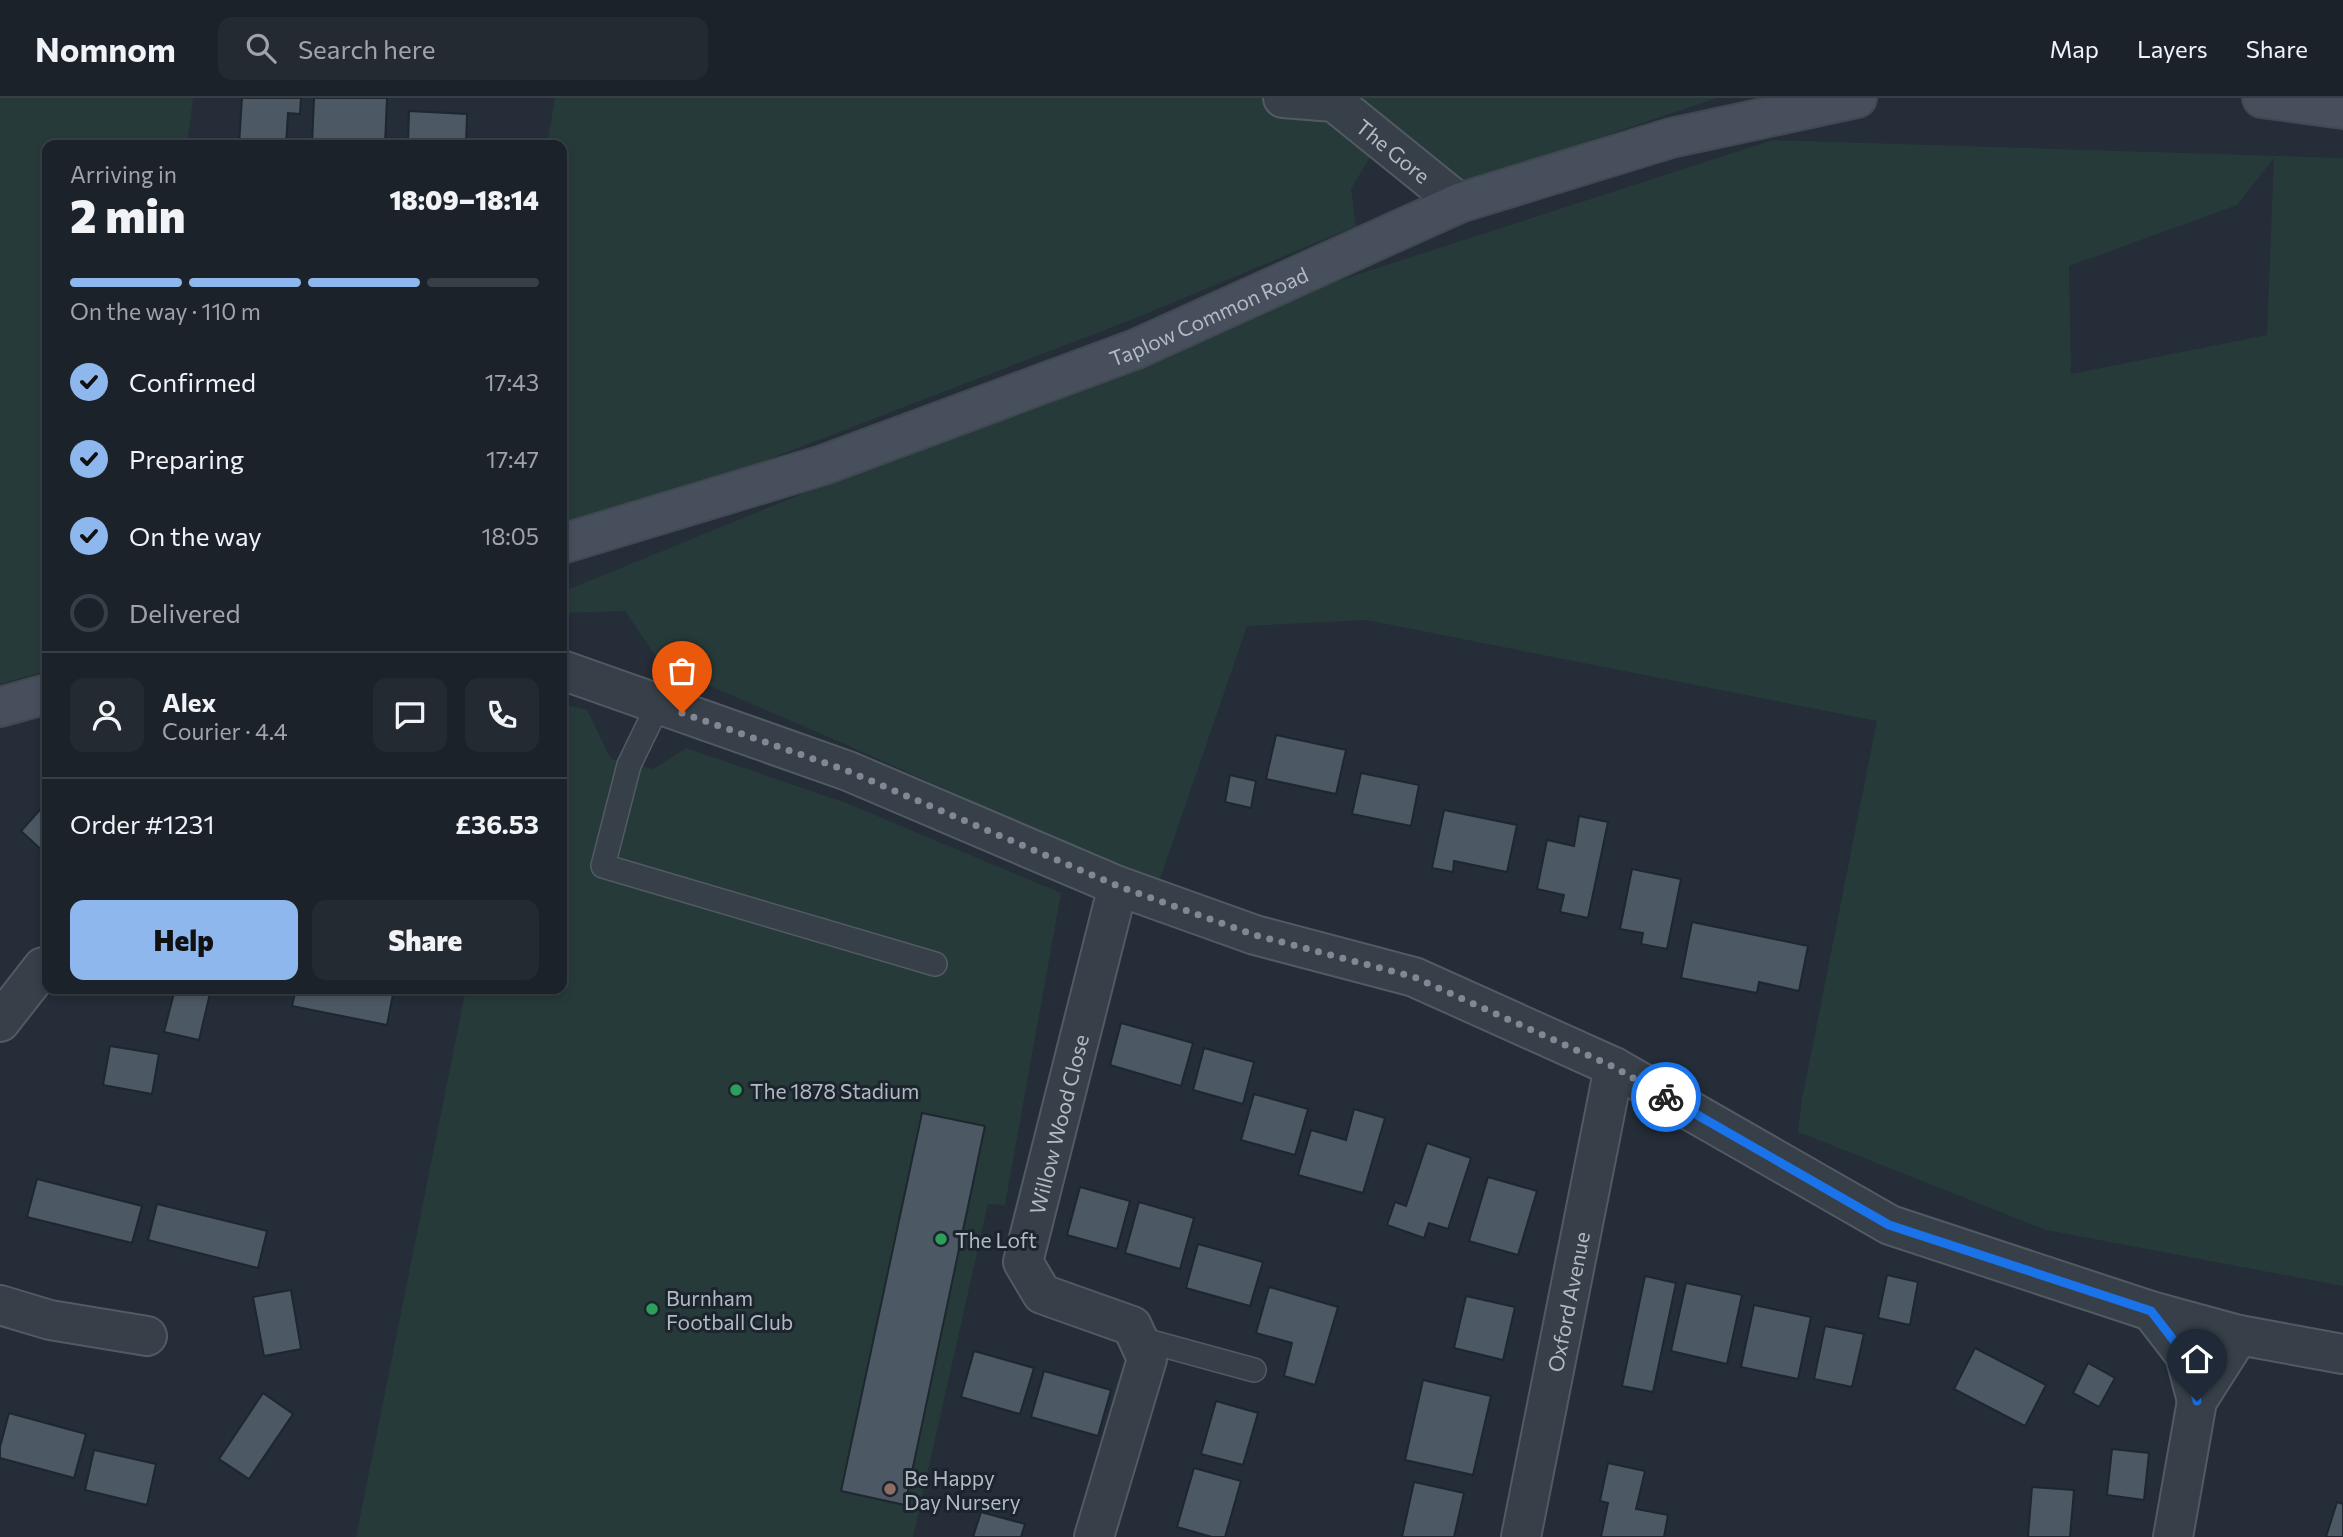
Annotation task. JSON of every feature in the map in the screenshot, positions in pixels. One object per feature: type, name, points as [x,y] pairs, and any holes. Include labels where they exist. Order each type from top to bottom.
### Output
[{"type":"street","name":"The Gore","points":[[1283,98],[1334,102],[1459,203]]},
{"type":"street","name":"Taplow Common Road","points":[[567,542],[824,465],[1136,349],[1459,203],[1671,138],[1857,98]]},
{"type":"street","points":[[2262,98],[2343,108]]},
{"type":"street","points":[[567,672],[848,771],[1118,886],[1255,935],[1414,977],[1614,1067],[1889,1225],[2151,1311],[2239,1335],[2343,1354]]},
{"type":"street","points":[[0,707],[42,695]]},
{"type":"street","name":"Willow Wood Close","points":[[1118,886],[1023,1262],[1042,1294],[1132,1326],[1138,1338]]},
{"type":"street","points":[[0,1022],[42,968]]},
{"type":"street","name":"Oxford Avenue","points":[[1521,1537],[1614,1067]]},
{"type":"street","points":[[0,1305],[50,1320],[147,1336]]},
{"type":"street","points":[[2151,1311],[2185,1355],[2197,1401]]},
{"type":"street","points":[[2173,1537],[2197,1401],[2239,1335]]},
{"type":"street","points":[[1094,1537],[1147,1359],[1138,1338]]},
{"type":"lane","points":[[658,705],[629,765],[603,866],[935,964]]},
{"type":"lane","points":[[1138,1338],[1254,1370]]},
{"type":"shaded area","points":[[0,98],[193,98],[188,140],[42,140],[42,672],[0,684]]},
{"type":"shaded area","points":[[555,98],[1300,98],[1376,147],[1351,189],[1356,226],[1136,318],[696,487],[567,524],[567,140],[548,140]]},
{"type":"shaded area","points":[[1361,98],[1717,98],[1462,184]]},
{"type":"shaded area","points":[[1773,140],[2343,158],[2343,1286],[2046,1230],[1798,1132],[1802,1099],[1877,721],[1366,620],[1247,626],[1158,885],[662,665],[625,611],[567,613],[567,590],[1269,303]],"holes":[[[2274,158],[2267,335],[2071,374],[2069,266],[2237,205]]]},
{"type":"shaded area","name":"The 1878 Stadium","points":[[567,705],[587,710],[611,759],[653,769],[686,748],[846,803],[1061,893],[1005,1205],[988,1204],[913,1537],[356,1537],[465,994],[567,994]]},
{"type":"building","points":[[242,98],[301,98],[300,114],[288,113],[286,140],[239,140]]},
{"type":"building","points":[[314,98],[387,98],[385,140],[312,140]]},
{"type":"building","points":[[409,111],[467,114],[466,140],[408,140]]},
{"type":"building","points":[[1276,735],[1346,750],[1336,794],[1266,779]]},
{"type":"building","points":[[1361,773],[1419,785],[1411,826],[1352,814]]},
{"type":"building","points":[[1230,775],[1256,781],[1251,808],[1225,802]]},
{"type":"building","points":[[42,808],[42,850],[21,831]]},
{"type":"building","points":[[1444,810],[1517,825],[1507,872],[1454,861],[1453,872],[1432,868]]},
{"type":"building","points":[[1579,816],[1608,822],[1588,918],[1560,912],[1564,895],[1537,889],[1547,840],[1574,846]]},
{"type":"building","points":[[1632,869],[1681,879],[1667,949],[1641,944],[1643,933],[1620,929]]},
{"type":"building","points":[[1692,922],[1808,946],[1799,991],[1759,982],[1757,993],[1681,978]]},
{"type":"building","points":[[174,994],[210,994],[199,1040],[164,1032]]},
{"type":"building","points":[[295,994],[393,994],[387,1025],[292,1006]]},
{"type":"building","points":[[1121,1023],[1193,1043],[1181,1086],[1110,1065]]},
{"type":"building","points":[[110,1046],[159,1054],[152,1094],[103,1085]]},
{"type":"building","points":[[1204,1048],[1254,1062],[1243,1104],[1193,1090]]},
{"type":"building","points":[[1254,1094],[1308,1109],[1295,1155],[1241,1140]]},
{"type":"building","points":[[1354,1109],[1385,1118],[1363,1193],[1298,1175],[1311,1130],[1346,1140]]},
{"type":"building","points":[[922,1113],[985,1126],[905,1505],[841,1491]]},
{"type":"building","points":[[1427,1143],[1471,1158],[1448,1229],[1429,1223],[1424,1238],[1387,1225],[1395,1202],[1406,1206]]},
{"type":"building","points":[[1488,1177],[1537,1191],[1518,1255],[1469,1241]]},
{"type":"building","points":[[37,1179],[142,1206],[132,1243],[27,1217]]},
{"type":"building","points":[[1080,1187],[1130,1201],[1117,1249],[1067,1235]]},
{"type":"building","points":[[1139,1202],[1194,1218],[1180,1269],[1125,1253]]},
{"type":"building","points":[[157,1204],[267,1231],[258,1268],[148,1240]]},
{"type":"building","points":[[1198,1244],[1263,1262],[1250,1306],[1186,1288]]},
{"type":"building","points":[[1887,1275],[1918,1282],[1910,1325],[1878,1318]]},
{"type":"building","points":[[1645,1276],[1676,1283],[1653,1392],[1622,1386]]},
{"type":"building","points":[[1686,1283],[1742,1295],[1727,1364],[1671,1351]]},
{"type":"building","points":[[1269,1287],[1338,1307],[1315,1385],[1284,1376],[1292,1343],[1256,1333]]},
{"type":"building","points":[[291,1290],[301,1349],[264,1356],[253,1297]]},
{"type":"building","points":[[1466,1296],[1515,1307],[1503,1360],[1454,1348]]},
{"type":"building","points":[[1754,1305],[1811,1317],[1798,1379],[1741,1367]]},
{"type":"building","points":[[1825,1326],[1864,1334],[1852,1387],[1814,1379]]},
{"type":"building","points":[[1975,1348],[2046,1385],[2025,1426],[1954,1389]]},
{"type":"building","points":[[974,1351],[1034,1368],[1020,1414],[961,1397]]},
{"type":"building","points":[[2088,1363],[2115,1378],[2099,1407],[2073,1393]]},
{"type":"building","points":[[1044,1371],[1111,1390],[1098,1436],[1031,1417]]},
{"type":"building","points":[[1423,1380],[1491,1396],[1473,1475],[1405,1460]]},
{"type":"building","points":[[263,1393],[293,1414],[249,1479],[219,1459]]},
{"type":"building","points":[[1216,1401],[1258,1413],[1243,1465],[1201,1454]]},
{"type":"building","points":[[9,1413],[86,1434],[74,1478],[0,1458],[0,1447]]},
{"type":"building","points":[[2112,1449],[2149,1453],[2144,1500],[2107,1495]]},
{"type":"building","points":[[94,1450],[156,1464],[147,1505],[85,1490]]},
{"type":"building","points":[[1608,1463],[1645,1471],[1636,1509],[1668,1515],[1664,1537],[1601,1537],[1608,1503],[1600,1501]]},
{"type":"building","points":[[1194,1468],[1241,1481],[1225,1537],[1212,1537],[1177,1527]]},
{"type":"building","points":[[1414,1482],[1464,1493],[1454,1537],[1402,1537]]},
{"type":"building","points":[[2032,1487],[2074,1490],[2070,1537],[2028,1537]]},
{"type":"building","points":[[2337,1502],[2343,1504],[2343,1537],[2326,1537]]},
{"type":"building","points":[[981,1512],[1025,1524],[1021,1537],[973,1537]]},
{"type":"way so far","points":[[682,713],[848,771],[1118,886],[1255,935],[1414,977],[1614,1067],[1666,1097]]},
{"type":"place","name":"The 1878 Stadium","points":[[736,1090]]},
{"type":"place","name":"The Loft","points":[[941,1239]]},
{"type":"place","name":"Burnham Football Club","points":[[652,1309]]},
{"type":"place","name":"Be Happy Day Nursery","points":[[890,1489]]},
{"type":"route","points":[[1666,1097],[1889,1225],[2151,1311],[2185,1355],[2197,1401]]}]
